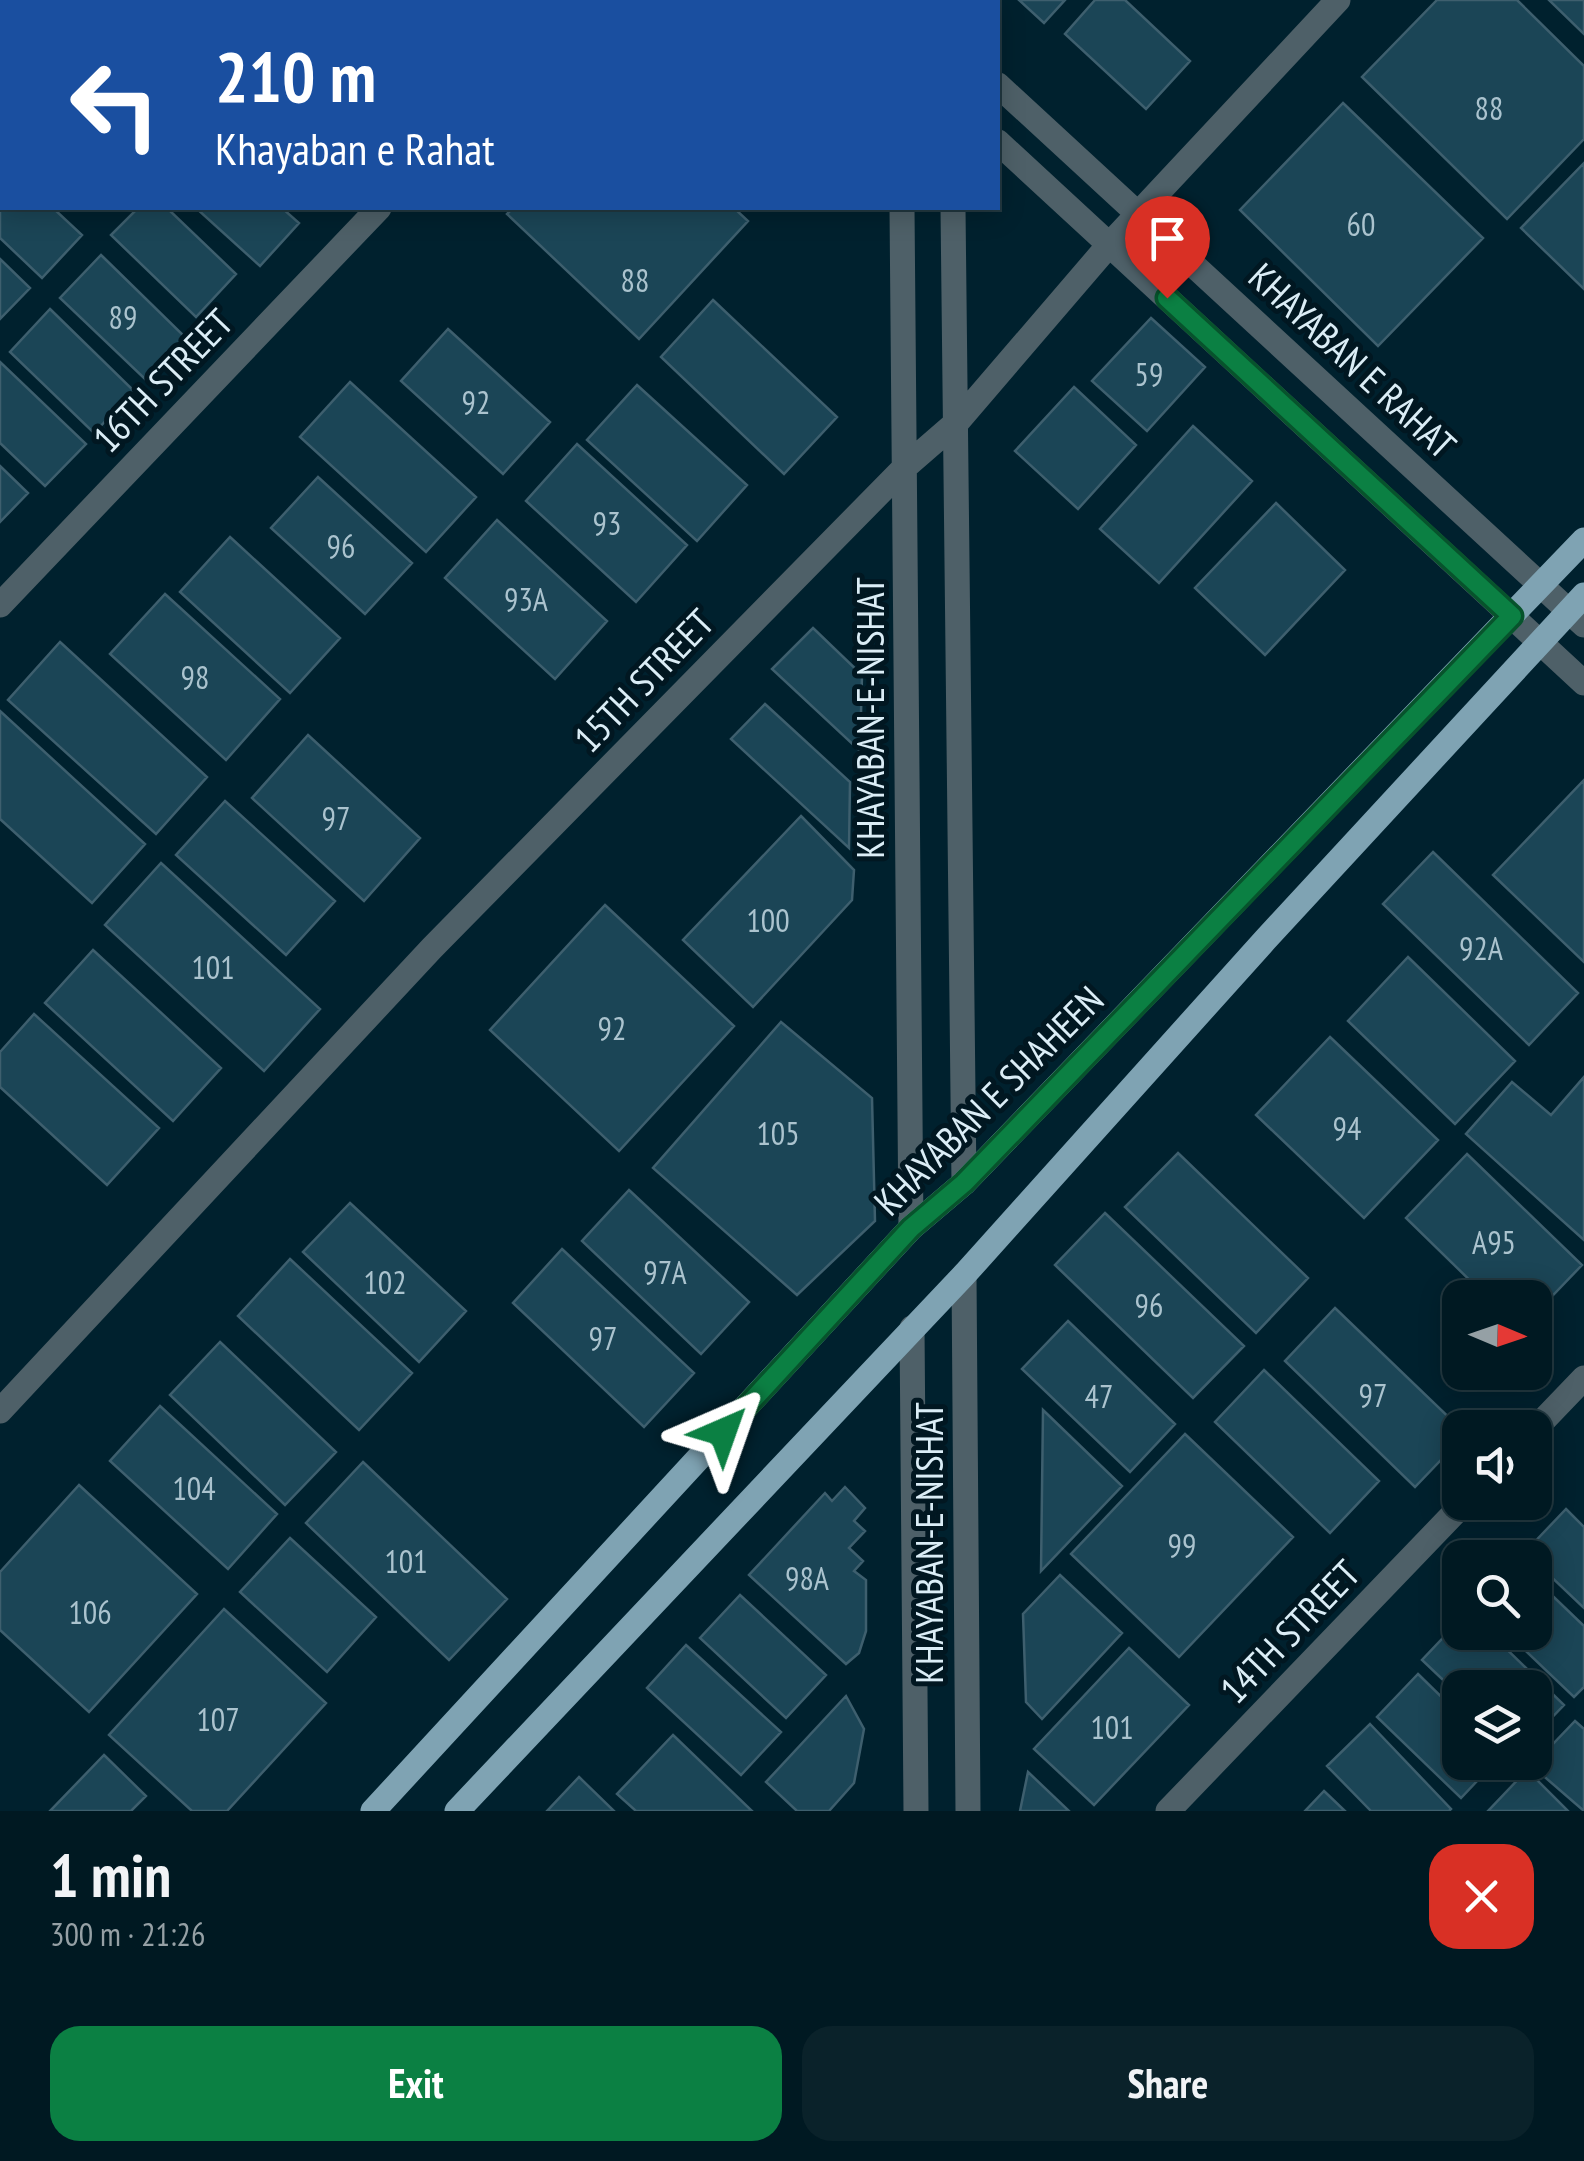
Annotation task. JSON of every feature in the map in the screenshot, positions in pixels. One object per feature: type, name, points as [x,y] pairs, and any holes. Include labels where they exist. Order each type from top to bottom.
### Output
[{"type":"main road","name":"KHAYABAN E SHAHEEN","points":[[373,1811],[911,1228],[964,1183],[1584,540]]},
{"type":"main road","points":[[457,1811],[964,1275],[1541,641],[1579,610]]},
{"type":"street","name":"15TH STREET","points":[[0,1411],[432,948],[905,467],[958,421],[1110,245],[1338,0]]},
{"type":"street","name":"KHAYABAN E RAHAT","points":[[1000,87],[1543,584],[1579,610]]},
{"type":"street","points":[[1000,144],[1584,683]]},
{"type":"street","name":"16TH STREET","points":[[0,605],[377,210]]},
{"type":"street","name":"KHAYABAN-E-NISHAT","points":[[902,210],[911,1228]]},
{"type":"street","points":[[953,210],[964,1183]]},
{"type":"street","name":"KHAYABAN-E-NISHAT","points":[[964,1275],[968,1811]]},
{"type":"street","name":"KHAYABAN-E-NISHAT","points":[[912,1328],[916,1811]]},
{"type":"street","points":[[1552,1411],[1584,1378]]},
{"type":"street","name":"14TH STREET","points":[[1168,1811],[1447,1520]]},
{"type":"building","points":[[1019,0],[1065,0],[1044,23]]},
{"type":"building","points":[[1095,0],[1125,0],[1190,61],[1146,109],[1065,34]]},
{"type":"building","points":[[1437,0],[1517,0],[1584,66],[1584,139],[1507,219],[1362,77]]},
{"type":"building","points":[[1549,0],[1584,0],[1584,34]]},
{"type":"building","points":[[1343,103],[1483,238],[1378,346],[1240,210]]},
{"type":"building","points":[[1584,163],[1584,289],[1521,228]]},
{"type":"building","points":[[0,210],[55,210],[82,235],[42,278],[0,238]]},
{"type":"building","points":[[136,210],[169,210],[236,274],[196,317],[111,235]]},
{"type":"building","points":[[198,210],[284,210],[299,223],[260,266]]},
{"type":"building","points":[[511,210],[736,210],[748,221],[639,339],[507,214]]},
{"type":"building","points":[[101,255],[185,337],[145,379],[60,298]]},
{"type":"building","points":[[0,259],[30,288],[0,319]]},
{"type":"building","points":[[713,300],[837,417],[784,474],[661,357]]},
{"type":"building","points":[[50,309],[134,391],[94,433],[10,352]]},
{"type":"building","points":[[1151,318],[1205,367],[1147,431],[1092,381]]},
{"type":"building","points":[[448,329],[550,422],[503,474],[401,381]]},
{"type":"building","points":[[0,362],[86,444],[45,486],[0,443]]},
{"type":"building","points":[[350,382],[476,497],[426,552],[300,437]]},
{"type":"building","points":[[637,385],[747,485],[697,541],[587,440]]},
{"type":"building","points":[[1074,387],[1136,445],[1078,509],[1015,451]]},
{"type":"building","points":[[1193,426],[1252,481],[1159,583],[1100,529]]},
{"type":"building","points":[[577,444],[687,545],[636,602],[526,501]]},
{"type":"building","points":[[0,466],[28,493],[0,522]]},
{"type":"building","points":[[318,477],[412,563],[365,614],[271,528]]},
{"type":"building","points":[[1276,503],[1345,570],[1265,655],[1195,588]]},
{"type":"building","points":[[497,520],[607,621],[555,679],[445,578]]},
{"type":"building","points":[[230,537],[340,638],[290,693],[180,592]]},
{"type":"building","points":[[165,594],[280,699],[226,760],[110,654]]},
{"type":"building","points":[[813,628],[862,675],[860,751],[772,669]]},
{"type":"building","points":[[60,642],[207,777],[156,834],[8,700]]},
{"type":"building","points":[[765,704],[850,782],[849,848],[731,739]]},
{"type":"building","points":[[0,711],[145,844],[92,903],[0,819]]},
{"type":"building","points":[[308,735],[420,838],[364,901],[252,798]]},
{"type":"building","points":[[1584,780],[1584,962],[1493,875]]},
{"type":"building","points":[[225,801],[335,901],[286,955],[176,855]]},
{"type":"building","points":[[801,816],[854,870],[852,900],[753,1007],[683,940]]},
{"type":"building","points":[[1433,852],[1578,993],[1529,1045],[1383,904]]},
{"type":"building","points":[[161,863],[320,1009],[264,1071],[105,925]]},
{"type":"building","points":[[605,905],[734,1026],[619,1151],[490,1030]]},
{"type":"building","points":[[93,950],[221,1068],[173,1121],[45,1003]]},
{"type":"building","points":[[1408,957],[1515,1061],[1455,1124],[1348,1021]]},
{"type":"building","points":[[34,1014],[159,1128],[107,1185],[0,1087],[0,1052]]},
{"type":"building","points":[[781,1022],[872,1098],[875,1221],[797,1295],[653,1168]]},
{"type":"building","points":[[1330,1037],[1438,1140],[1364,1218],[1256,1115]]},
{"type":"building","points":[[1584,1077],[1584,1240],[1466,1134],[1512,1082],[1551,1115]]},
{"type":"building","points":[[1178,1153],[1308,1278],[1256,1333],[1125,1207]]},
{"type":"building","points":[[1467,1154],[1582,1265],[1552,1296],[1552,1280],[1470,1280],[1406,1218]]},
{"type":"building","points":[[629,1190],[749,1302],[701,1354],[582,1241]]},
{"type":"building","points":[[350,1203],[466,1311],[419,1362],[303,1252]]},
{"type":"building","points":[[1105,1213],[1244,1346],[1193,1398],[1055,1265]]},
{"type":"building","points":[[562,1249],[694,1373],[644,1427],[513,1303]]},
{"type":"building","points":[[290,1259],[412,1373],[359,1430],[238,1316]]},
{"type":"building","points":[[1335,1308],[1442,1411],[1442,1459],[1415,1487],[1285,1361]]},
{"type":"building","points":[[1068,1321],[1175,1424],[1130,1472],[1022,1369]]},
{"type":"building","points":[[220,1342],[336,1452],[285,1505],[170,1395]]},
{"type":"building","points":[[1264,1370],[1379,1481],[1330,1533],[1215,1422]]},
{"type":"building","points":[[160,1406],[277,1514],[228,1569],[110,1461]]},
{"type":"building","points":[[1043,1410],[1122,1486],[1041,1571]]},
{"type":"building","points":[[1185,1434],[1293,1537],[1179,1657],[1071,1554]]},
{"type":"building","points":[[363,1462],[507,1599],[449,1660],[306,1523]]},
{"type":"building","points":[[79,1485],[197,1594],[89,1712],[0,1630],[0,1572]]},
{"type":"building","points":[[845,1487],[865,1508],[854,1521],[865,1531],[849,1548],[863,1561],[854,1571],[866,1580],[866,1631],[859,1653],[846,1664],[749,1575],[825,1493],[832,1501]]},
{"type":"building","points":[[1566,1509],[1584,1527],[1584,1608],[1552,1578],[1552,1540],[1536,1540]]},
{"type":"building","points":[[290,1538],[376,1617],[327,1672],[240,1592]]},
{"type":"building","points":[[1060,1575],[1122,1633],[1042,1719],[1026,1702],[1023,1614]]},
{"type":"building","points":[[740,1595],[826,1675],[786,1718],[700,1638]]},
{"type":"building","points":[[1552,1595],[1584,1626],[1584,1687],[1574,1697],[1552,1676],[1552,1670],[1546,1670],[1525,1650],[1552,1650]]},
{"type":"building","points":[[224,1609],[326,1703],[227,1811],[192,1811],[109,1735]]},
{"type":"building","points":[[1442,1639],[1442,1650],[1507,1650],[1528,1670],[1442,1670],[1442,1679],[1422,1660]]},
{"type":"building","points":[[686,1645],[781,1732],[741,1775],[647,1688]]},
{"type":"building","points":[[1129,1648],[1189,1705],[1094,1805],[1034,1749]]},
{"type":"building","points":[[1418,1674],[1442,1697],[1442,1780],[1377,1717]]},
{"type":"building","points":[[1552,1693],[1564,1705],[1552,1717]]},
{"type":"building","points":[[846,1696],[864,1729],[854,1783],[829,1811],[797,1811],[766,1782]]},
{"type":"building","points":[[1575,1721],[1584,1729],[1584,1811],[1548,1780],[1552,1780],[1552,1745]]},
{"type":"building","points":[[1370,1724],[1449,1811],[1371,1811],[1327,1766]]},
{"type":"building","points":[[673,1735],[752,1811],[636,1811],[617,1794]]},
{"type":"building","points":[[104,1755],[146,1796],[131,1811],[50,1811]]},
{"type":"building","points":[[1028,1772],[1069,1811],[1020,1811]]},
{"type":"building","points":[[579,1777],[614,1811],[547,1811]]},
{"type":"building","points":[[1442,1780],[1478,1780],[1461,1798]]},
{"type":"building","points":[[1517,1780],[1537,1780],[1568,1811],[1488,1811]]},
{"type":"building","points":[[1324,1791],[1345,1811],[1305,1811]]},
{"type":"route","points":[[723,1432],[911,1228],[964,1183],[1512,616],[1167,298]]}]
